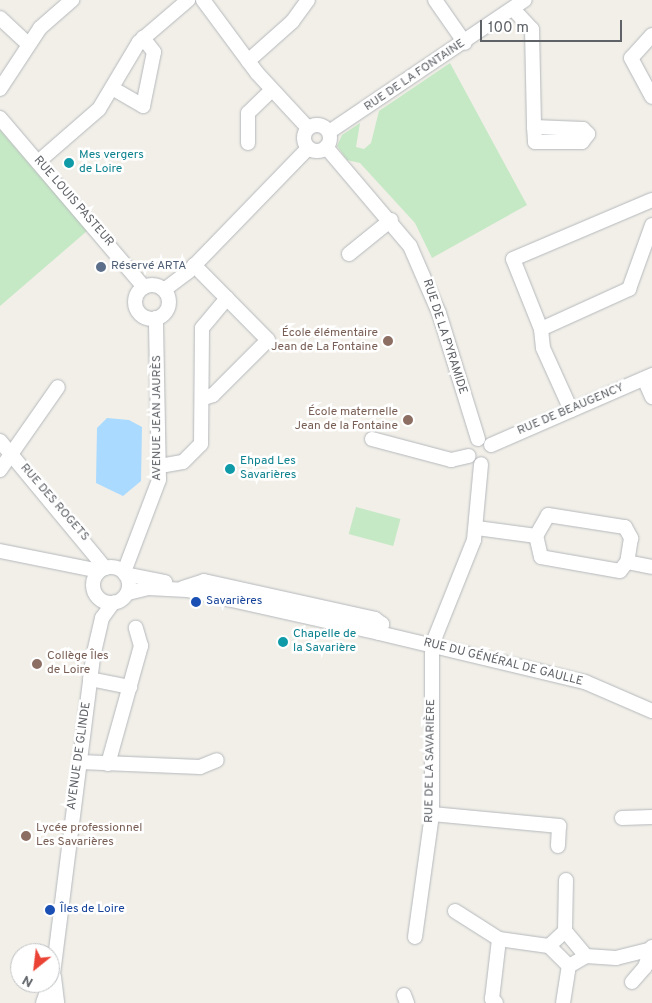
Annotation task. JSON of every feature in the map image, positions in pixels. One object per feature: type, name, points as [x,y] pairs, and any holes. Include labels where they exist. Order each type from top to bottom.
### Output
[{"type":"street","points":[[0,89],[28,44],[72,0]]},
{"type":"street","points":[[38,162],[100,109],[143,38],[188,0]]},
{"type":"street","points":[[203,0],[248,61],[308,128]]},
{"type":"street","points":[[248,61],[292,22],[308,0]]},
{"type":"street","points":[[435,0],[465,43]]},
{"type":"street","name":"RUE DE LA FONTAINE","points":[[329,132],[465,43],[514,10],[525,0]]},
{"type":"street","points":[[514,10],[532,29],[534,127]]},
{"type":"street","points":[[0,18],[28,44]]},
{"type":"street","points":[[652,34],[631,58],[652,97]]},
{"type":"street","points":[[112,88],[143,106],[154,52],[143,38]]},
{"type":"street","points":[[248,143],[248,113],[272,90]]},
{"type":"street","name":"RUE LOUIS PASTEUR","points":[[0,118],[144,287]]},
{"type":"street","points":[[318,125],[329,132],[326,148],[316,152],[308,148],[303,139],[308,128],[318,125]]},
{"type":"street","points":[[164,290],[169,305],[156,318],[144,317],[136,307],[137,294],[144,287],[164,290],[194,265],[308,148]]},
{"type":"street","name":"RUE DE LA PYRAMIDE","points":[[326,148],[391,220],[410,246],[430,290],[484,442]]},
{"type":"street","points":[[571,410],[543,348],[541,329],[513,259],[652,200]]},
{"type":"street","points":[[348,254],[391,220]]},
{"type":"street","points":[[541,329],[629,289],[652,224]]},
{"type":"street","points":[[194,265],[268,340],[212,396],[204,398]]},
{"type":"street","points":[[160,466],[183,462],[201,444],[204,398],[202,328],[227,298]]},
{"type":"street","name":"AVENUE JEAN JAURÈS","points":[[94,590],[135,542],[156,494],[160,466],[156,318]]},
{"type":"street","points":[[648,377],[652,397]]},
{"type":"street","name":"RUE DE BEAUGENCY","points":[[484,442],[571,410],[648,377]]},
{"type":"street","points":[[0,470],[58,386]]},
{"type":"street","points":[[372,439],[451,460],[475,460],[491,458],[484,442],[470,445],[475,460],[477,528],[463,574],[432,645]]},
{"type":"street","name":"RUE DES ROGETS","points":[[0,441],[113,570]]},
{"type":"street","points":[[548,515],[625,527],[632,538],[627,562],[620,571],[542,557],[536,536],[548,515]]},
{"type":"street","points":[[477,528],[536,536]]},
{"type":"street","name":"RUE DU GÉNÉRAL DE GAULLE","points":[[0,551],[46,561],[113,570],[185,589],[585,682],[652,711]]},
{"type":"street","name":"RUE DU GÉNÉRAL DE GAULLE","points":[[46,561],[76,572],[94,590],[113,603]]},
{"type":"street","points":[[627,562],[652,567]]},
{"type":"street","points":[[113,570],[128,593],[113,603]]},
{"type":"street","name":"RUE DU GÉNÉRAL DE GAULLE","points":[[128,593],[148,588],[185,589]]},
{"type":"street","name":"AVENUE DE GLINDE","points":[[93,657],[94,590]]},
{"type":"street","name":"AVENUE DE GLINDE","points":[[57,943],[93,657],[102,618],[113,603]]},
{"type":"street","points":[[108,764],[141,646],[136,628]]},
{"type":"street","name":"RUE DE LA SAVARIÈRE","points":[[415,936],[432,814],[432,645]]},
{"type":"street","points":[[90,679],[130,687]]},
{"type":"street","points":[[80,762],[200,767],[217,760]]},
{"type":"street","points":[[432,814],[559,826],[558,846]]},
{"type":"street","points":[[622,818],[652,817]]},
{"type":"street","points":[[566,880],[565,931],[586,956]]},
{"type":"street","points":[[455,911],[499,939],[549,946],[569,966]]},
{"type":"street","points":[[549,946],[565,931]]},
{"type":"street","points":[[496,1003],[492,999],[499,939]]},
{"type":"street","points":[[569,966],[586,956],[616,958],[650,948]]},
{"type":"street","points":[[632,982],[645,967],[650,948]]},
{"type":"street","points":[[563,1003],[569,966]]},
{"type":"green space","points":[[450,63],[527,205],[432,258],[415,223],[360,163],[347,160],[337,146],[342,135],[360,123],[356,147],[364,149],[371,143],[379,111]]},
{"type":"green space","points":[[0,130],[87,231],[0,306]]},
{"type":"green space","points":[[356,507],[400,519],[393,546],[349,534]]},
{"type":"water","points":[[107,418],[129,420],[142,427],[141,481],[123,496],[96,483],[97,428]]},
{"type":"place","name":"Mes vergers de Loire","points":[[69,163]]},
{"type":"place","name":"Réservé ARTA","points":[[101,267]]},
{"type":"place","name":"École élémentaire Jean de La Fontaine","points":[[388,341]]},
{"type":"place","name":"École maternelle Jean de la Fontaine","points":[[408,420]]},
{"type":"place","name":"Ehpad Les Savarières","points":[[230,469]]},
{"type":"place","name":"Savarières","points":[[196,602]]},
{"type":"place","name":"Chapelle de la Savarière","points":[[283,642]]},
{"type":"place","name":"Collège Îles de Loire","points":[[37,664]]},
{"type":"place","name":"Lycée professionnel Les Savarières","points":[[26,836]]},
{"type":"place","name":"Îles de Loire","points":[[50,910]]}]
